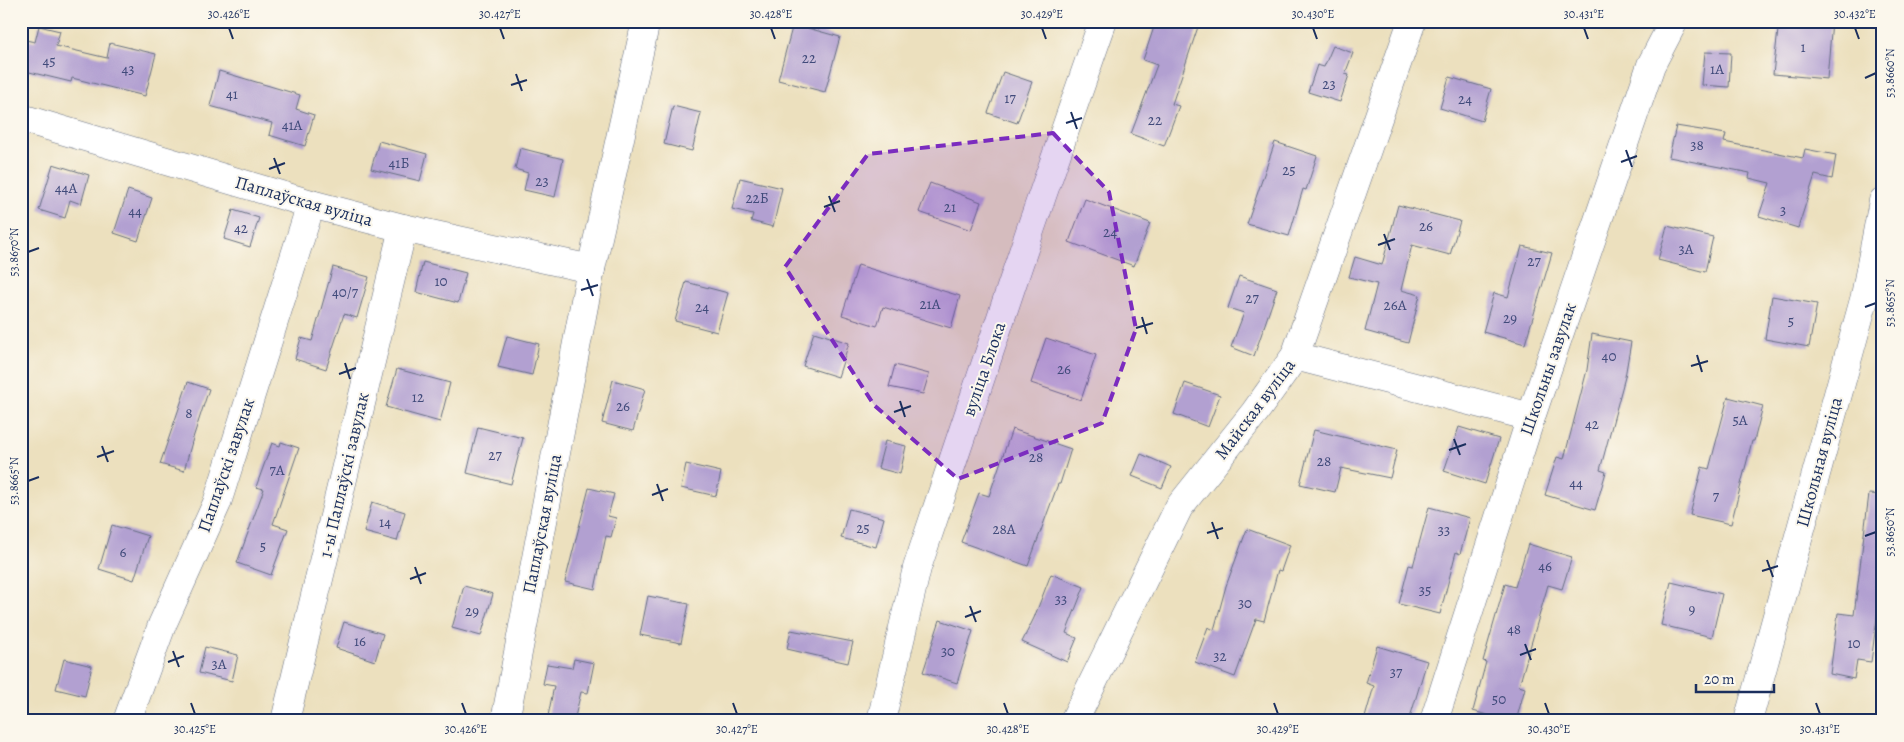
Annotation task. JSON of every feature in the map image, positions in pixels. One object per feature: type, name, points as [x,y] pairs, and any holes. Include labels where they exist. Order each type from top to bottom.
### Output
[{"type":"street","name":"Паплаўская вуліца","points":[[505,721],[591,269],[646,21]]},
{"type":"street","name":"вуліца Блока","points":[[881,721],[917,568],[1032,225],[1103,21]]},
{"type":"street","name":"Майская вуліца","points":[[1074,721],[1179,507],[1255,412],[1295,356],[1412,21]]},
{"type":"street","name":"Школьны завулак","points":[[1434,721],[1531,417],[1652,65],[1674,21]]},
{"type":"street","name":"Паплаўская вуліца","points":[[21,118],[312,204],[403,228],[591,269]]},
{"type":"street","name":"Школьная вуліца","points":[[1748,721],[1865,296],[1883,202]]},
{"type":"street","name":"Паплаўскі завулак","points":[[127,721],[162,625],[216,504],[312,204]]},
{"type":"street","name":"1-ы Паплаўскі завулак","points":[[285,721],[403,228]]},
{"type":"street","points":[[1295,356],[1531,417]]},
{"type":"highlighted area","points":[[1053,133],[1109,192],[1136,329],[1102,423],[958,479],[874,405],[785,267],[868,154]]},
{"type":"building","points":[[1156,21],[1200,21],[1172,104],[1179,106],[1164,146],[1131,134],[1157,65],[1143,60]]},
{"type":"building","points":[[1779,21],[1832,21],[1827,79],[1773,74]]},
{"type":"building","points":[[793,24],[840,37],[825,92],[778,80]]},
{"type":"building","points":[[39,26],[60,31],[56,46],[107,58],[110,43],[156,54],[145,96],[72,78],[71,82],[21,70],[21,39],[35,42]]},
{"type":"building","points":[[1333,46],[1353,53],[1345,74],[1349,75],[1340,102],[1308,92],[1317,65],[1324,67]]},
{"type":"building","points":[[1705,52],[1731,53],[1729,87],[1702,85]]},
{"type":"building","points":[[219,71],[300,95],[296,109],[314,115],[305,146],[269,135],[272,123],[210,106]]},
{"type":"building","points":[[1003,72],[1032,82],[1017,123],[988,113]]},
{"type":"building","points":[[1449,77],[1491,89],[1482,121],[1440,108]]},
{"type":"building","points":[[673,106],[701,113],[692,151],[664,144]]},
{"type":"building","points":[[1676,126],[1726,134],[1724,142],[1803,158],[1805,149],[1836,155],[1832,179],[1815,175],[1798,228],[1759,216],[1770,183],[1749,178],[1750,173],[1669,157]]},
{"type":"building","points":[[379,141],[427,154],[420,181],[371,169]]},
{"type":"building","points":[[1275,142],[1317,156],[1306,190],[1303,189],[1289,236],[1247,224]]},
{"type":"building","points":[[520,148],[563,159],[555,197],[524,190],[528,173],[515,169]]},
{"type":"building","points":[[53,164],[89,175],[81,204],[70,200],[65,218],[39,210]]},
{"type":"building","points":[[740,178],[782,188],[773,227],[751,221],[753,214],[732,209]]},
{"type":"building","points":[[930,183],[981,202],[971,230],[919,212]]},
{"type":"building","points":[[128,190],[152,198],[138,241],[114,233]]},
{"type":"building","points":[[1085,199],[1150,223],[1134,266],[1069,242]]},
{"type":"building","points":[[1398,205],[1460,221],[1450,255],[1412,245],[1401,290],[1420,295],[1408,343],[1365,331],[1377,284],[1349,277],[1355,257],[1382,265]]},
{"type":"building","points":[[233,210],[259,218],[250,247],[224,239]]},
{"type":"building","points":[[1667,226],[1713,237],[1705,272],[1658,260]]},
{"type":"building","points":[[1522,246],[1552,253],[1525,344],[1483,332],[1494,293],[1508,297]]},
{"type":"building","points":[[423,262],[466,273],[458,303],[416,292]]},
{"type":"building","points":[[858,265],[960,296],[951,328],[883,307],[877,326],[842,315]]},
{"type":"building","points":[[333,267],[369,277],[357,318],[344,314],[326,369],[295,359],[301,338],[312,341]]},
{"type":"building","points":[[1239,276],[1277,289],[1254,356],[1231,347],[1244,313],[1228,308]]},
{"type":"building","points":[[686,282],[728,293],[717,332],[675,321]]},
{"type":"building","points":[[1772,296],[1817,304],[1809,347],[1765,339]]},
{"type":"building","points":[[814,332],[849,343],[838,377],[803,366]]},
{"type":"building","points":[[1592,334],[1631,342],[1625,377],[1600,470],[1606,472],[1595,510],[1545,495],[1557,457],[1564,459],[1587,370]]},
{"type":"building","points":[[507,336],[539,344],[532,375],[498,367]]},
{"type":"building","points":[[1046,338],[1096,355],[1081,400],[1031,383]]},
{"type":"building","points":[[895,365],[929,374],[923,394],[889,387]]},
{"type":"building","points":[[397,369],[450,383],[440,422],[386,407]]},
{"type":"building","points":[[613,380],[645,389],[633,431],[602,423]]},
{"type":"building","points":[[188,382],[209,389],[184,471],[160,464]]},
{"type":"building","points":[[1185,383],[1220,395],[1208,427],[1174,414]]},
{"type":"building","points":[[1728,397],[1763,406],[1731,524],[1690,515],[1702,467],[1709,469]]},
{"type":"building","points":[[478,427],[523,438],[511,484],[467,473]]},
{"type":"building","points":[[1459,427],[1499,439],[1485,484],[1444,471]]},
{"type":"building","points":[[1012,429],[1071,449],[1060,484],[1058,484],[1028,566],[961,542],[979,493],[989,496]]},
{"type":"building","points":[[1314,430],[1397,450],[1390,478],[1341,468],[1335,492],[1300,484]]},
{"type":"building","points":[[885,441],[906,446],[900,474],[878,468]]},
{"type":"building","points":[[281,442],[299,448],[273,524],[288,529],[271,575],[237,563],[264,489],[256,487],[272,443],[280,446]]},
{"type":"building","points":[[1141,454],[1171,467],[1162,488],[1132,476]]},
{"type":"building","points":[[686,464],[721,472],[716,496],[681,488]]},
{"type":"building","points":[[589,488],[614,494],[608,516],[616,518],[611,537],[606,536],[595,589],[565,582]]},
{"type":"building","points":[[1869,494],[1883,495],[1883,595],[1880,595],[1871,662],[1857,660],[1854,679],[1830,674],[1838,613],[1854,615]]},
{"type":"building","points":[[372,502],[405,512],[397,541],[364,532]]},
{"type":"building","points":[[1429,507],[1470,518],[1460,554],[1456,552],[1440,614],[1399,604],[1409,565],[1413,566]]},
{"type":"building","points":[[849,509],[884,518],[876,547],[841,538]]},
{"type":"building","points":[[112,525],[148,536],[134,580],[99,569]]},
{"type":"building","points":[[1247,529],[1290,545],[1281,571],[1278,570],[1264,621],[1256,619],[1235,677],[1195,662],[1208,627],[1214,630],[1226,586]]},
{"type":"building","points":[[1528,544],[1572,557],[1562,589],[1548,585],[1519,686],[1525,688],[1516,721],[1508,721],[1473,711],[1486,662],[1483,661],[1505,584],[1515,587]]},
{"type":"building","points":[[1051,574],[1084,587],[1066,633],[1077,638],[1067,662],[1022,642],[1034,618]]},
{"type":"building","points":[[1671,582],[1722,594],[1712,637],[1661,625]]},
{"type":"building","points":[[464,586],[493,594],[481,636],[452,628]]},
{"type":"building","points":[[648,596],[689,604],[681,643],[640,635]]},
{"type":"building","points":[[940,620],[973,631],[957,683],[923,672]]},
{"type":"building","points":[[344,622],[383,634],[375,661],[336,648]]},
{"type":"building","points":[[791,630],[853,642],[848,663],[787,649]]},
{"type":"building","points":[[1377,646],[1427,661],[1409,721],[1364,721],[1374,686],[1366,683]]},
{"type":"building","points":[[205,647],[238,655],[232,681],[199,673]]},
{"type":"building","points":[[64,659],[92,666],[85,696],[56,689]]},
{"type":"building","points":[[574,659],[594,663],[588,693],[581,692],[574,721],[547,721],[554,686],[543,684],[547,664],[572,668]]}]
